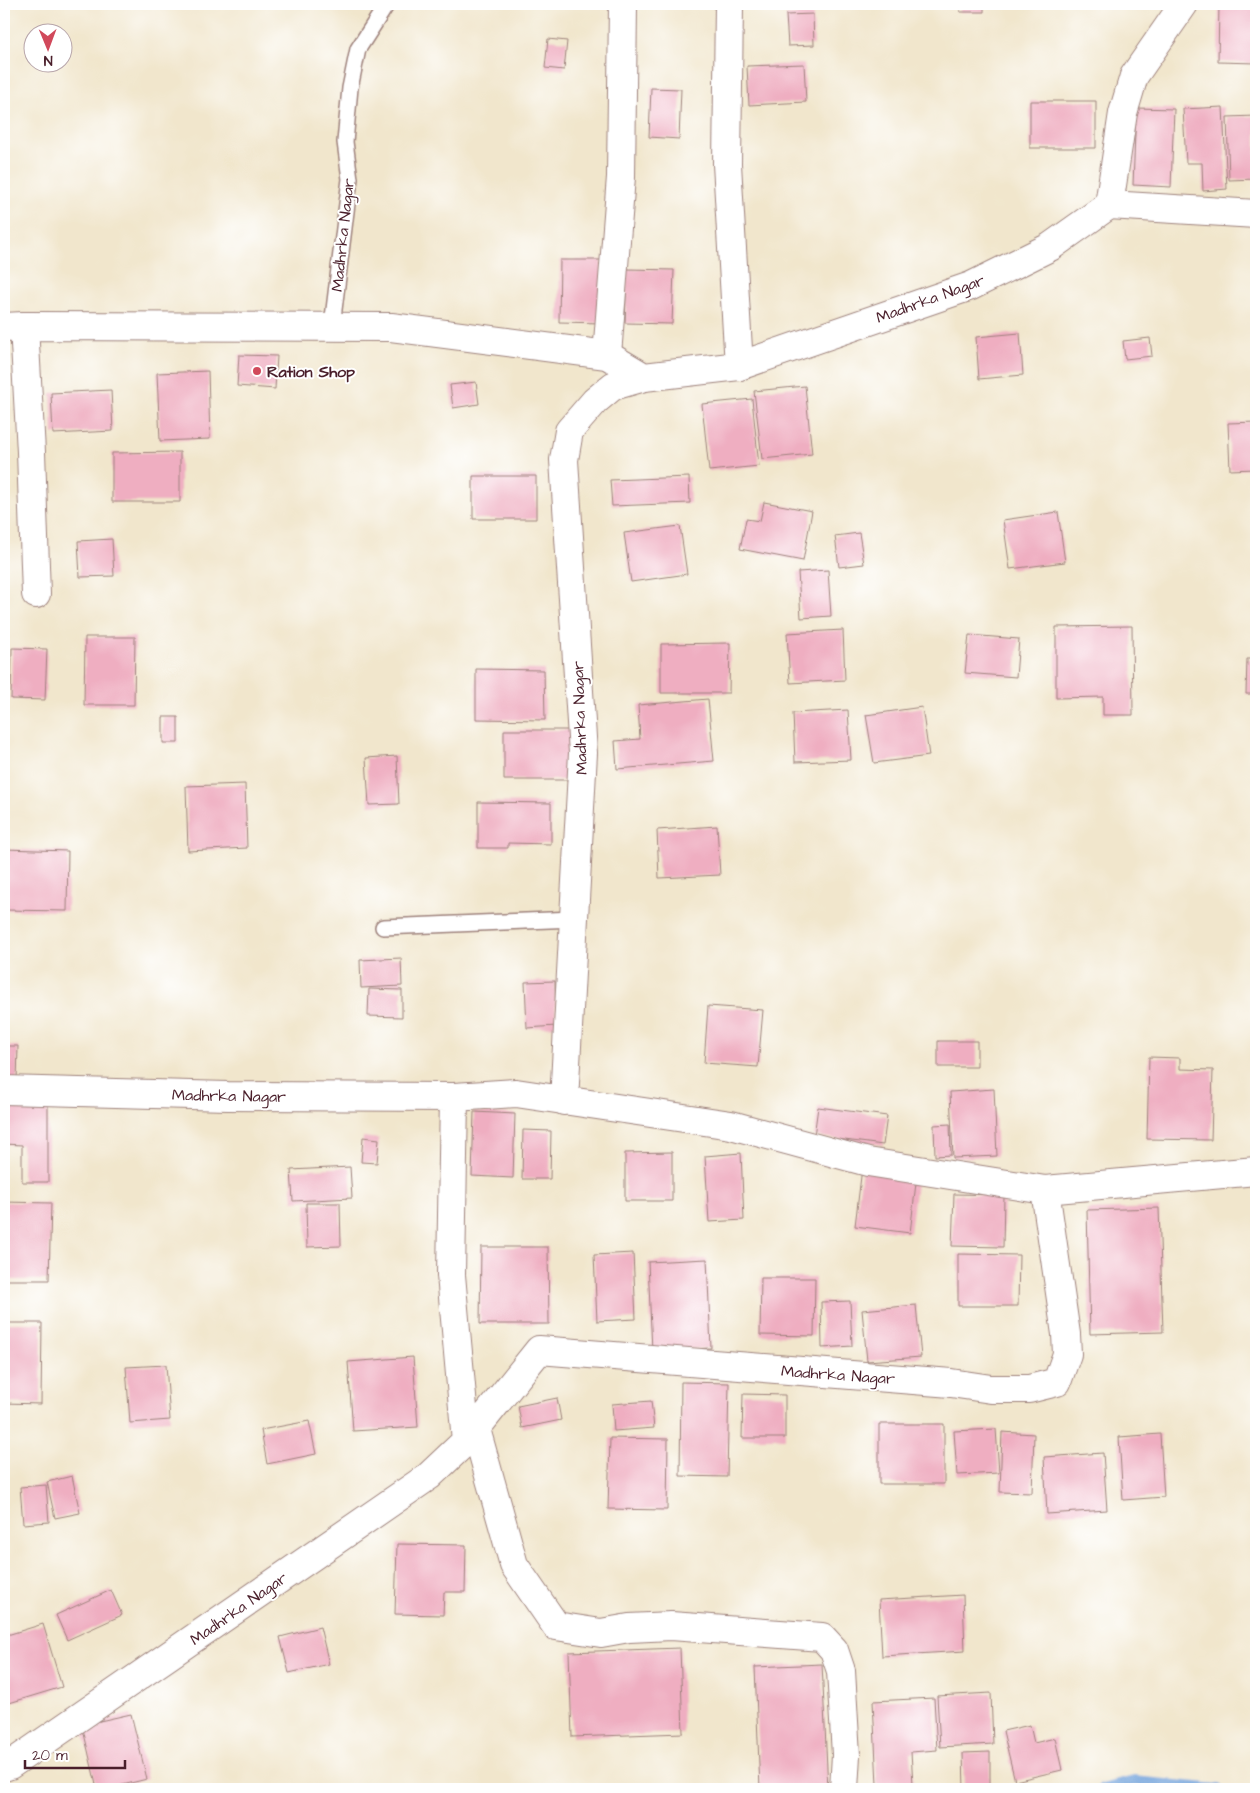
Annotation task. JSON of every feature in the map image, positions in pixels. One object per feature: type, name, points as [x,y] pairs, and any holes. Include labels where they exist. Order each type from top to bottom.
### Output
[{"type":"street","points":[[607,355],[621,177],[623,4]]},
{"type":"street","points":[[729,4],[727,164],[739,366]]},
{"type":"street","points":[[1184,4],[1134,76],[1123,112],[1109,205],[1256,214]]},
{"type":"street","name":"Madhrka Nagar","points":[[564,1101],[583,754],[564,460],[570,431],[595,401],[613,386],[644,377],[739,366],[971,286],[1050,247],[1109,205]]},
{"type":"street","points":[[36,594],[31,452],[14,326],[391,327],[607,355],[644,377]]},
{"type":"street","name":"Madhrka Nagar","points":[[4,1090],[228,1096],[454,1098],[516,1093],[732,1125],[868,1162],[1045,1190],[1256,1171]]},
{"type":"street","points":[[454,1098],[451,1275],[471,1435],[514,1564],[556,1626],[602,1633],[629,1628],[671,1626],[822,1637],[834,1650],[841,1671],[846,1755],[844,1789]]},
{"type":"street","name":"Madhrka Nagar","points":[[4,1767],[428,1476],[471,1435],[539,1350],[951,1383],[991,1390],[1029,1389],[1057,1382],[1066,1354],[1066,1334],[1045,1190]]},
{"type":"lane","name":"Madhrka Nagar","points":[[332,326],[350,179],[345,142],[350,88],[358,49],[387,4]]},
{"type":"lane","points":[[383,927],[574,919]]},
{"type":"building","points":[[960,4],[984,4],[984,12],[960,12]]},
{"type":"building","points":[[1219,4],[1256,4],[1256,63],[1218,62]]},
{"type":"building","points":[[813,14],[814,45],[788,46],[786,15]]},
{"type":"building","points":[[548,39],[567,41],[564,70],[545,68]]},
{"type":"building","points":[[804,64],[806,102],[749,105],[747,66]]},
{"type":"building","points":[[651,88],[681,89],[679,139],[649,137]]},
{"type":"building","points":[[1030,101],[1096,101],[1096,148],[1030,148]]},
{"type":"building","points":[[1223,107],[1227,189],[1203,191],[1202,163],[1186,163],[1183,109]]},
{"type":"building","points":[[1136,108],[1174,109],[1171,187],[1133,185]]},
{"type":"building","points":[[1256,116],[1256,179],[1229,180],[1227,117]]},
{"type":"building","points":[[560,260],[602,260],[602,323],[559,322]]},
{"type":"building","points":[[627,269],[674,270],[672,324],[625,323]]},
{"type":"building","points":[[1020,333],[1023,375],[979,379],[976,337]]},
{"type":"building","points":[[1150,338],[1152,356],[1125,359],[1123,341]]},
{"type":"building","name":"Ration Shop","points":[[239,355],[277,356],[275,389],[237,386]]},
{"type":"building","points":[[208,371],[210,439],[160,441],[157,373]]},
{"type":"building","points":[[476,382],[479,404],[453,408],[450,385]]},
{"type":"building","points":[[805,386],[812,454],[762,459],[754,391]]},
{"type":"building","points":[[111,390],[113,431],[53,434],[51,393]]},
{"type":"building","points":[[752,399],[759,466],[709,471],[702,404]]},
{"type":"building","points":[[1256,422],[1256,469],[1230,470],[1228,423]]},
{"type":"building","points":[[180,452],[180,502],[112,502],[112,453]]},
{"type":"building","points":[[473,476],[536,476],[536,519],[473,519]]},
{"type":"building","points":[[689,477],[690,503],[612,506],[610,480]]},
{"type":"building","points":[[764,502],[812,511],[803,561],[740,549],[746,519],[760,521]]},
{"type":"building","points":[[1058,512],[1065,562],[1010,569],[1003,520]]},
{"type":"building","points":[[680,526],[687,574],[631,582],[624,533]]},
{"type":"building","points":[[859,533],[864,564],[839,567],[835,536]]},
{"type":"building","points":[[112,539],[114,576],[80,577],[78,541]]},
{"type":"building","points":[[828,570],[831,616],[801,618],[798,572]]},
{"type":"building","points":[[1132,626],[1133,715],[1103,715],[1103,697],[1056,698],[1056,627]]},
{"type":"building","points":[[843,630],[845,680],[790,683],[787,633]]},
{"type":"building","points":[[969,635],[1019,639],[1016,677],[965,673]]},
{"type":"building","points":[[85,637],[135,637],[134,705],[84,705]]},
{"type":"building","points":[[730,643],[729,693],[661,693],[661,644]]},
{"type":"building","points":[[12,648],[47,649],[45,700],[11,699]]},
{"type":"building","points":[[1247,659],[1256,659],[1256,694],[1246,694]]},
{"type":"building","points":[[476,669],[544,670],[545,720],[476,719]]},
{"type":"building","points":[[708,699],[714,761],[617,769],[615,741],[640,739],[638,705]]},
{"type":"building","points":[[922,707],[929,756],[874,763],[866,715]]},
{"type":"building","points":[[848,710],[851,760],[795,762],[793,713]]},
{"type":"building","points":[[163,717],[178,717],[178,743],[163,743]]},
{"type":"building","points":[[504,730],[572,730],[572,780],[504,780]]},
{"type":"building","points":[[397,756],[399,804],[369,805],[366,758]]},
{"type":"building","points":[[245,784],[247,848],[188,851],[186,786]]},
{"type":"building","points":[[478,802],[551,803],[551,844],[508,843],[508,848],[478,848]]},
{"type":"building","points":[[717,826],[720,875],[659,878],[657,830]]},
{"type":"building","points":[[4,849],[68,851],[67,911],[4,910]]},
{"type":"building","points":[[401,958],[402,986],[361,988],[360,960]]},
{"type":"building","points":[[555,981],[556,1026],[527,1028],[525,982]]},
{"type":"building","points":[[369,989],[402,990],[402,1017],[368,1016]]},
{"type":"building","points":[[708,1006],[763,1010],[758,1067],[704,1063]]},
{"type":"building","points":[[938,1041],[977,1041],[977,1067],[938,1067]]},
{"type":"building","points":[[4,1046],[18,1046],[17,1082],[4,1081]]},
{"type":"building","points":[[1256,1055],[1256,1071],[1252,1070]]},
{"type":"building","points":[[1149,1057],[1180,1058],[1180,1069],[1213,1070],[1211,1140],[1147,1139]]},
{"type":"building","points":[[994,1089],[997,1156],[953,1158],[950,1092]]},
{"type":"building","points":[[4,1102],[48,1102],[48,1182],[22,1182],[22,1145],[4,1144]]},
{"type":"building","points":[[818,1107],[887,1116],[883,1145],[814,1136]]},
{"type":"building","points":[[474,1112],[515,1114],[513,1178],[472,1176]]},
{"type":"building","points":[[950,1124],[951,1155],[935,1156],[934,1125]]},
{"type":"building","points":[[523,1130],[551,1131],[550,1179],[522,1179]]},
{"type":"building","points":[[363,1137],[379,1139],[377,1163],[361,1162]]},
{"type":"building","points":[[672,1152],[672,1201],[625,1201],[625,1153]]},
{"type":"building","points":[[741,1153],[744,1220],[709,1222],[705,1156]]},
{"type":"building","points":[[350,1167],[352,1198],[293,1201],[291,1170]]},
{"type":"building","points":[[862,1168],[917,1175],[910,1233],[855,1226]]},
{"type":"building","points":[[954,1194],[1004,1195],[1003,1247],[952,1246]]},
{"type":"building","points":[[4,1202],[51,1203],[49,1280],[4,1280]]},
{"type":"building","points":[[306,1203],[340,1203],[341,1246],[307,1247]]},
{"type":"building","points":[[1159,1208],[1163,1332],[1090,1334],[1087,1210]]},
{"type":"building","points":[[481,1247],[548,1247],[549,1324],[480,1324]]},
{"type":"building","points":[[633,1253],[636,1319],[597,1321],[594,1255]]},
{"type":"building","points":[[958,1254],[1019,1255],[1018,1306],[958,1306]]},
{"type":"building","points":[[707,1259],[711,1348],[652,1351],[648,1262]]},
{"type":"building","points":[[761,1278],[815,1278],[814,1336],[760,1335]]},
{"type":"building","points":[[850,1301],[852,1346],[822,1348],[821,1302]]},
{"type":"building","points":[[916,1305],[921,1357],[867,1361],[862,1310]]},
{"type":"building","points":[[4,1323],[42,1323],[41,1404],[4,1403]]},
{"type":"building","points":[[413,1357],[418,1427],[353,1431],[348,1362]]},
{"type":"building","points":[[166,1365],[170,1420],[130,1423],[126,1367]]},
{"type":"building","points":[[681,1382],[729,1383],[727,1477],[680,1476]]},
{"type":"building","points":[[743,1394],[785,1395],[785,1438],[742,1438]]},
{"type":"building","points":[[557,1398],[561,1420],[522,1428],[518,1406]]},
{"type":"building","points":[[651,1401],[654,1428],[614,1431],[612,1404]]},
{"type":"building","points":[[309,1421],[316,1454],[267,1464],[261,1430]]},
{"type":"building","points":[[879,1424],[944,1424],[944,1484],[879,1484]]},
{"type":"building","points":[[996,1429],[999,1473],[957,1475],[954,1431]]},
{"type":"building","points":[[1002,1432],[1034,1434],[1032,1493],[1000,1492]]},
{"type":"building","points":[[1160,1434],[1164,1497],[1123,1500],[1119,1437]]},
{"type":"building","points":[[610,1438],[668,1439],[667,1510],[608,1509]]},
{"type":"building","points":[[1103,1453],[1107,1510],[1047,1514],[1044,1457]]},
{"type":"building","points":[[72,1476],[80,1513],[55,1518],[47,1482]]},
{"type":"building","points":[[46,1485],[49,1522],[23,1524],[20,1487]]},
{"type":"building","points":[[397,1544],[466,1545],[465,1592],[444,1592],[443,1615],[395,1614]]},
{"type":"building","points":[[111,1590],[122,1615],[67,1640],[56,1615]]},
{"type":"building","points":[[963,1595],[965,1651],[882,1656],[879,1600]]},
{"type":"building","points":[[43,1624],[62,1687],[6,1704],[4,1696],[4,1636]]},
{"type":"building","points":[[320,1627],[329,1664],[289,1673],[280,1637]]},
{"type":"building","points":[[680,1648],[683,1733],[572,1737],[569,1652]]},
{"type":"building","points":[[822,1664],[828,1789],[760,1789],[755,1667]]},
{"type":"building","points":[[991,1693],[993,1744],[940,1747],[937,1696]]},
{"type":"building","points":[[934,1698],[937,1750],[911,1752],[913,1784],[877,1785],[873,1701]]},
{"type":"building","points":[[131,1714],[147,1779],[106,1789],[97,1789],[82,1725]]},
{"type":"building","points":[[1030,1725],[1034,1743],[1055,1738],[1062,1770],[1015,1781],[1003,1731]]},
{"type":"building","points":[[990,1752],[990,1789],[964,1789],[963,1753]]},
{"type":"waterway","points":[[1102,1789],[1134,1781],[1218,1789]]},
{"type":"place","name":"Ration Shop","points":[[257,371]]}]
